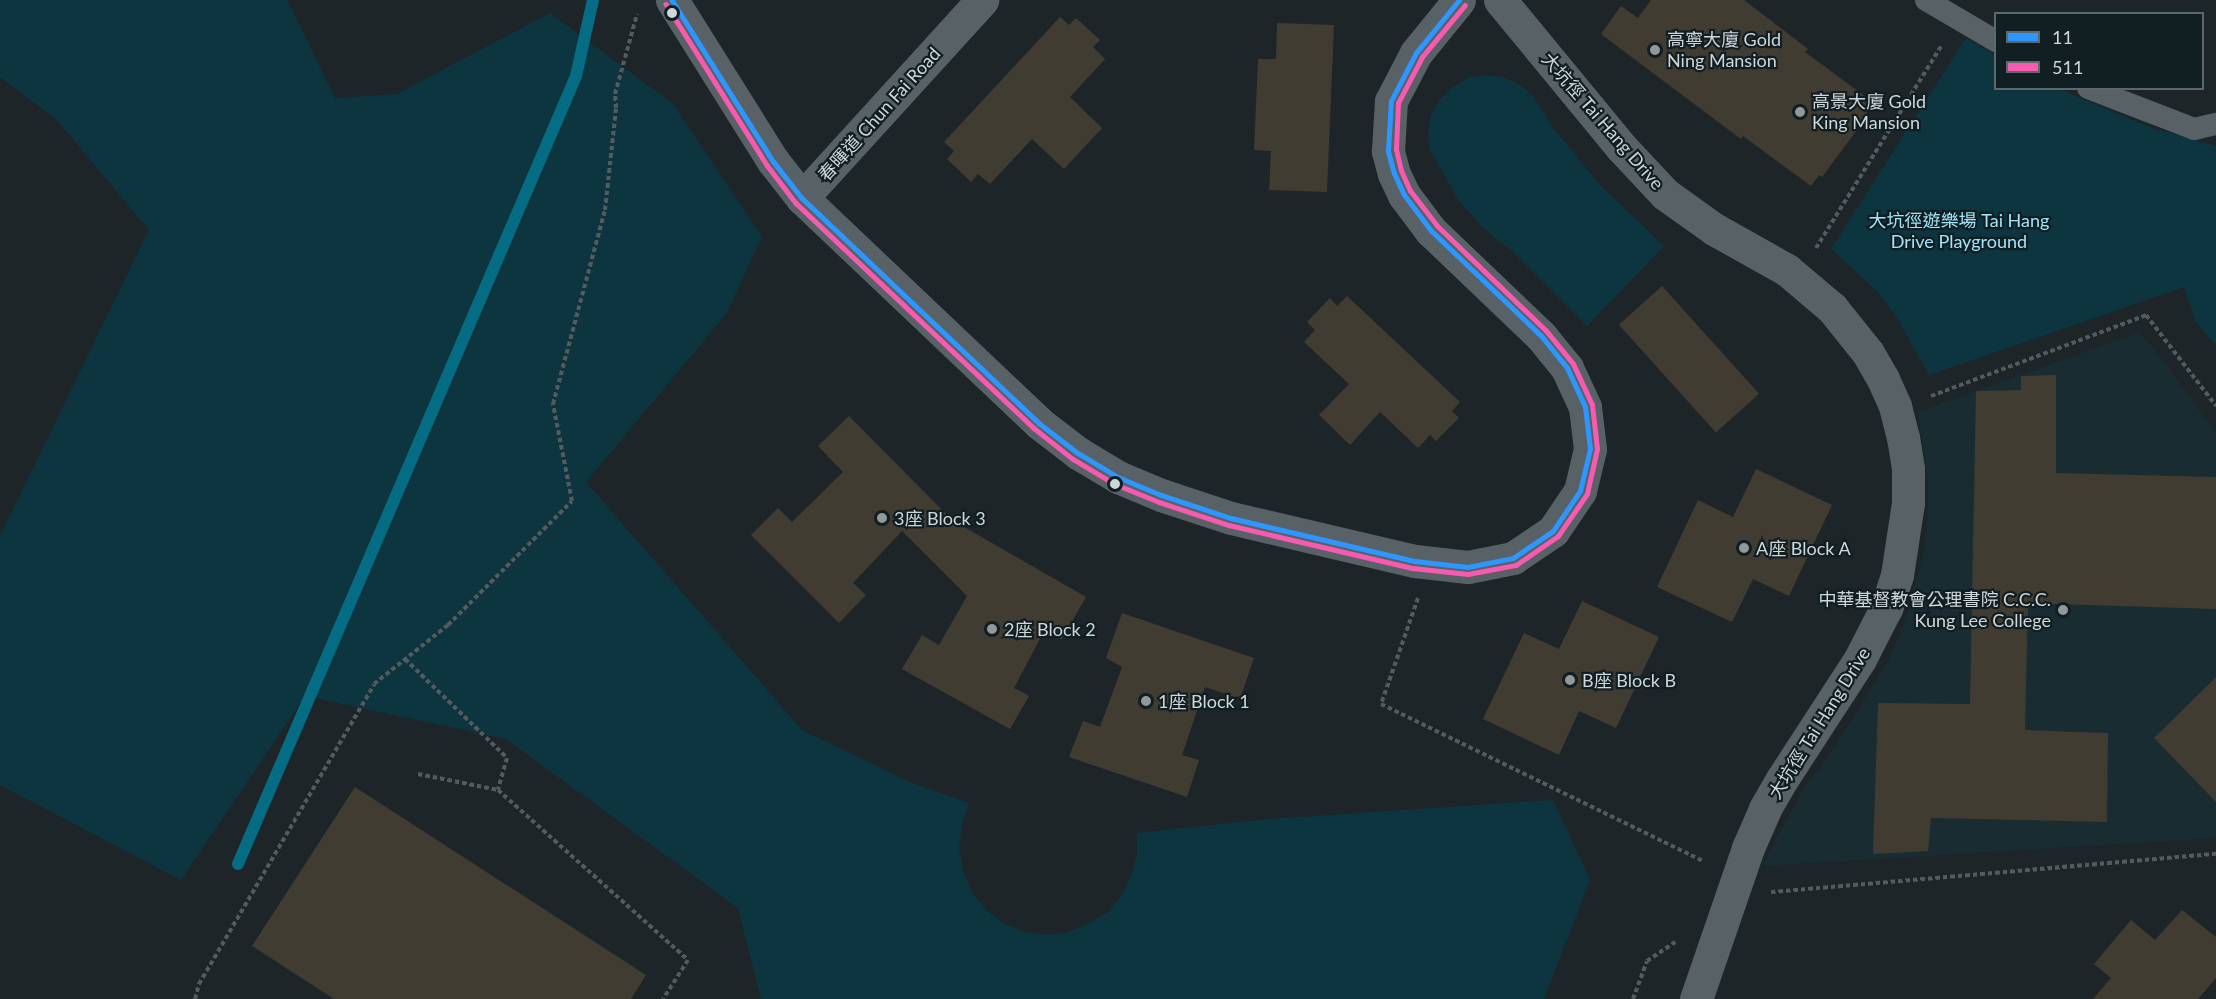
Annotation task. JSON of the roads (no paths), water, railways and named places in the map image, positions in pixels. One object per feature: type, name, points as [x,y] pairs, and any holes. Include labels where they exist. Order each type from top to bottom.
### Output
[{"type":"street","points":[[672,0],[773,161],[802,198],[1039,423],[1077,453],[1118,477],[1161,495],[1231,518],[1415,561],[1468,567],[1493,564],[1513,558],[1553,531],[1568,512],[1580,491],[1587,469],[1588,428],[1578,388],[1555,351],[1431,231],[1404,195],[1394,174],[1388,151],[1391,101],[1416,53],[1459,0]]},
{"type":"street","name":"春暉道 Chun Fai Road","points":[[802,198],[982,0]]},
{"type":"street","name":"大坑徑 Tai Hang Drive","points":[[1500,0],[1622,148],[1665,194],[1714,229],[1787,270],[1832,308],[1863,345],[1883,380],[1903,437],[1908,469],[1908,503],[1897,575],[1886,608],[1860,659],[1765,809],[1748,848],[1696,999]]},
{"type":"lane","points":[[1926,0],[1994,40]]},
{"type":"lane","points":[[2093,90],[2194,129],[2216,124]]},
{"type":"waterway","points":[[238,864],[576,76],[593,0]]},
{"type":"place","name":"高寧大廈 Gold Ning Mansion","points":[[1655,50]]},
{"type":"place","name":"高景大廈 Gold King Mansion","points":[[1800,112]]},
{"type":"place","name":"3座 Block 3","points":[[882,518]]},
{"type":"place","name":"A座 Block A","points":[[1744,548]]},
{"type":"place","name":"中華基督教會公理書院 C.C.C. Kung Lee College","points":[[2063,610]]},
{"type":"place","name":"2座 Block 2","points":[[992,629]]},
{"type":"place","name":"B座 Block B","points":[[1570,680]]},
{"type":"place","name":"1座 Block 1","points":[[1146,701]]},
{"type":"park label","name":"大坑徑遊樂場 Tai Hang Drive Playground","points":[[1959,231]]}]
